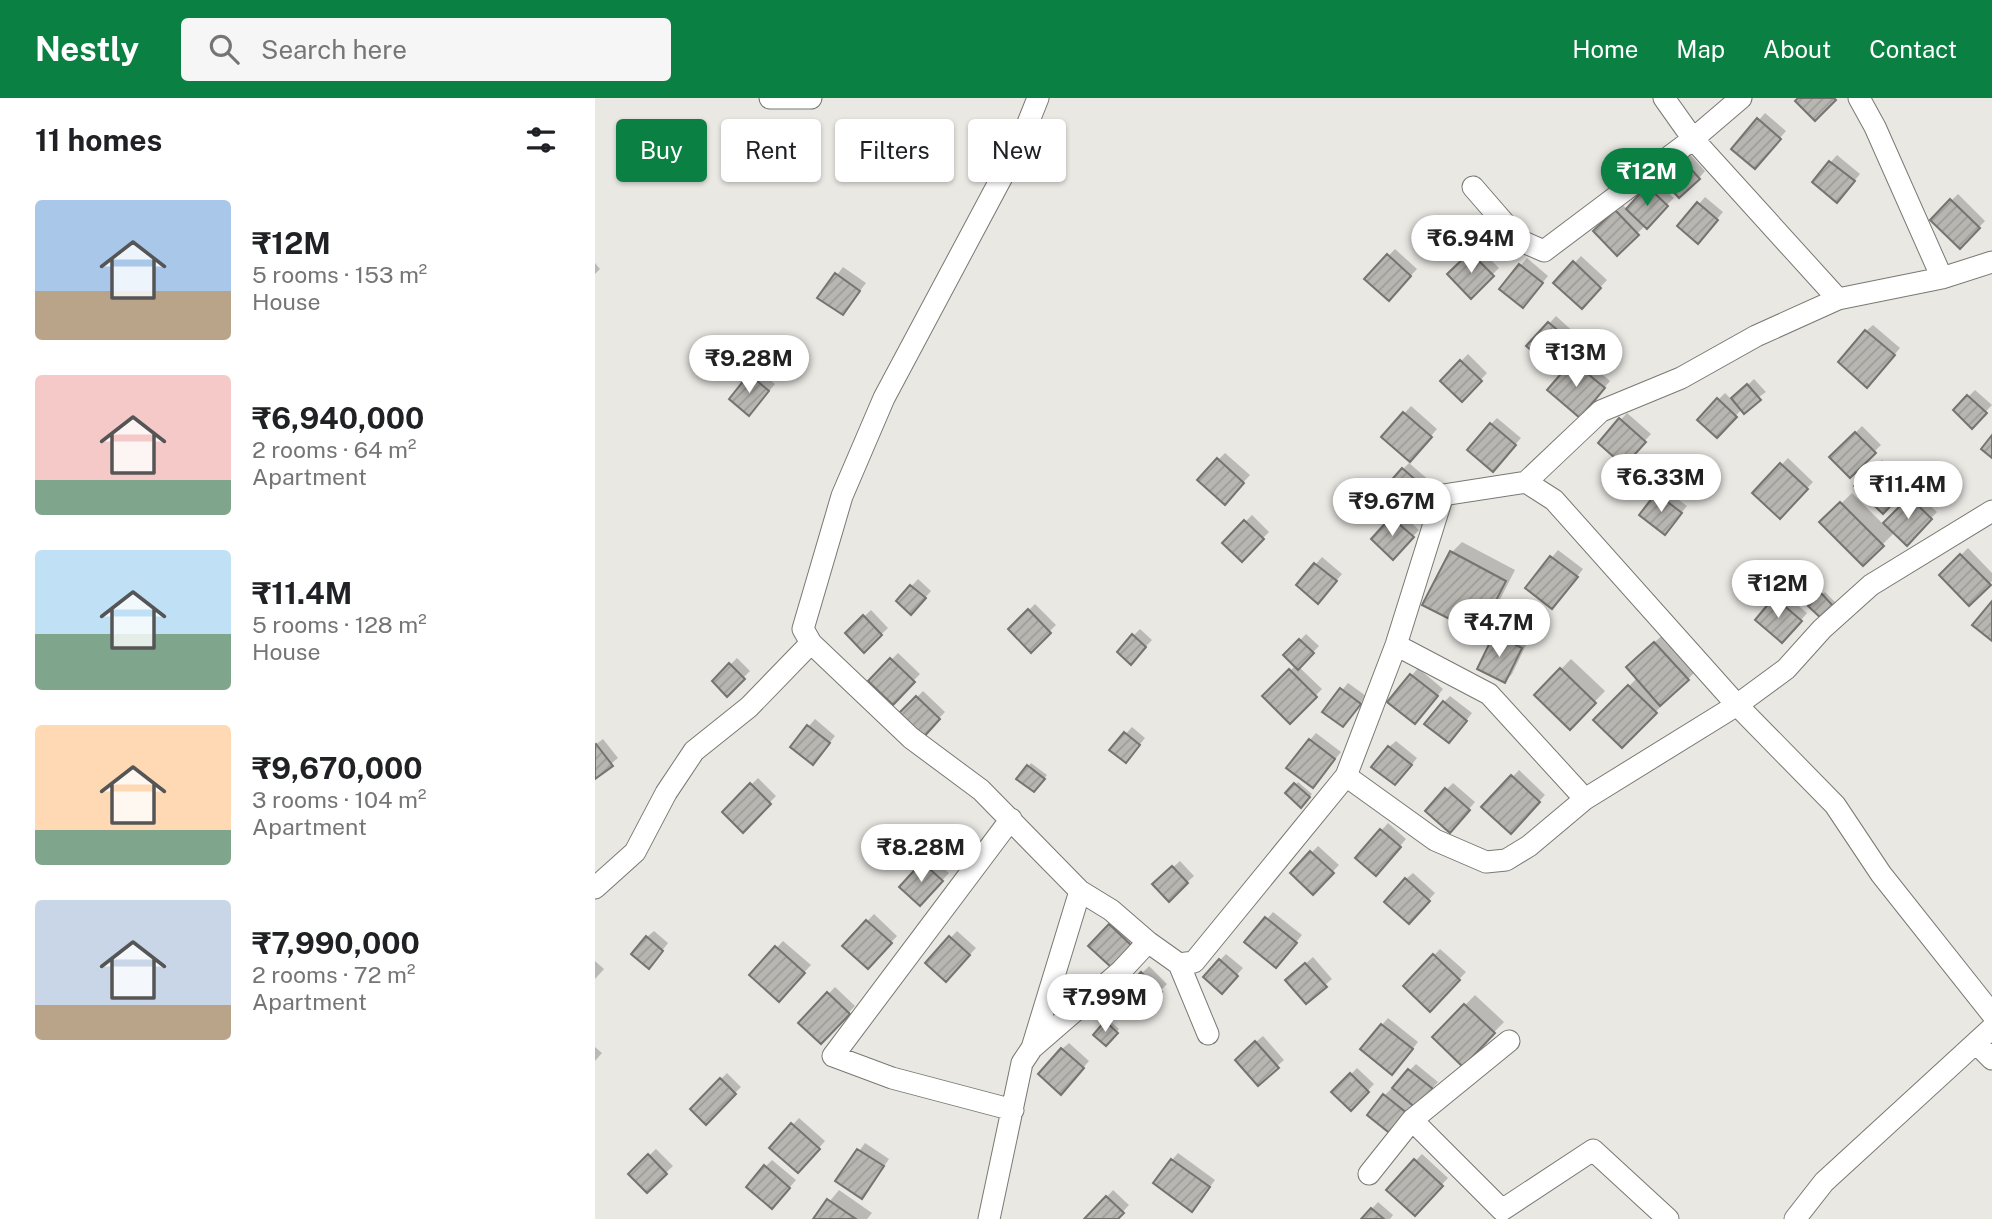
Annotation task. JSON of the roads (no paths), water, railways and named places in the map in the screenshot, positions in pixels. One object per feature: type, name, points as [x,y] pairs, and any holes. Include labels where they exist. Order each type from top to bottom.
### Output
[{"type":"street","points":[[770,98],[811,98]]},
{"type":"street","points":[[1038,98],[997,188],[884,398],[842,496],[803,629],[811,643],[911,738],[981,790],[1080,891],[1111,910],[1179,964],[1208,1034]]},
{"type":"street","points":[[1664,98],[1693,139],[1838,299]]},
{"type":"street","points":[[1473,187],[1518,240],[1544,251],[1693,139],[1741,98]]},
{"type":"street","points":[[1859,98],[1875,127],[1942,278]]},
{"type":"street","points":[[1179,964],[1194,962],[1346,776],[1396,646],[1443,495],[1526,482],[1601,411],[1681,378],[1756,336],[1838,299],[1942,278],[1992,262]]},
{"type":"street","points":[[1526,482],[1554,500],[1737,705],[1835,805],[1881,874],[1992,1014]]},
{"type":"street","points":[[1346,776],[1435,840],[1486,862],[1506,860],[1529,846],[1585,799],[1737,705],[1786,669],[1822,629],[1871,585],[1992,511]]},
{"type":"street","points":[[595,888],[635,852],[666,793],[694,751],[749,708],[811,643]]},
{"type":"street","points":[[1396,646],[1489,694],[1585,799]]},
{"type":"street","points":[[1011,819],[833,1056],[892,1078],[1013,1110]]},
{"type":"street","points":[[1033,1048],[1080,891]]},
{"type":"street","points":[[989,1219],[1023,1063],[1033,1048],[1121,971],[1148,942]]},
{"type":"street","points":[[1795,1219],[1825,1182],[1992,1028]]},
{"type":"street","points":[[1369,1174],[1412,1120],[1509,1041]]},
{"type":"street","points":[[1976,1043],[1992,1059]]},
{"type":"street","points":[[1412,1120],[1496,1215],[1594,1150],[1668,1219]]}]
